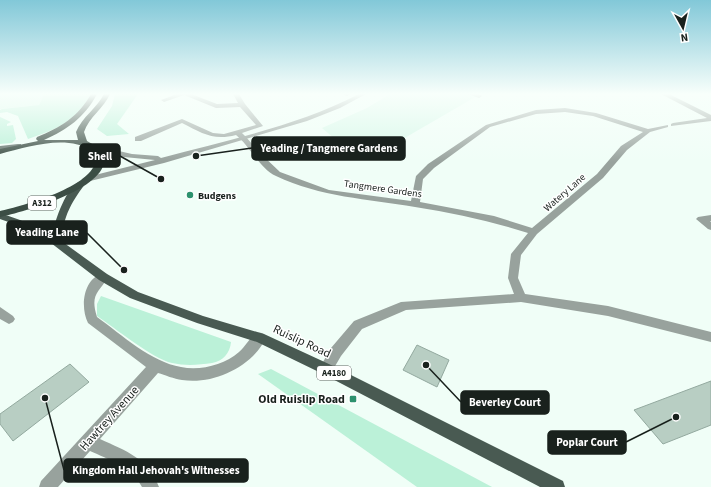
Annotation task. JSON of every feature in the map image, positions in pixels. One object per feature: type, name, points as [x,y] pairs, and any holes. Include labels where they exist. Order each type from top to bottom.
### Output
[{"type":"highway","points":[[0,152],[24,145],[67,126],[77,117]]},
{"type":"highway","name":"A312","points":[[0,215],[48,201],[84,182],[97,169],[100,160],[98,152],[88,145],[80,136],[81,128],[92,117]]},
{"type":"highway","points":[[24,145],[59,141],[88,145]]},
{"type":"main road","points":[[0,148],[24,145]]},
{"type":"main road","points":[[55,240],[62,209],[68,199],[84,182]]},
{"type":"main road","name":"A4180","points":[[0,215],[55,240]]},
{"type":"main road","name":"Ruislip Road","points":[[55,240],[103,277],[134,295],[163,307],[260,338],[326,369],[557,487]]},
{"type":"street","points":[[138,139],[182,121],[212,135],[224,136],[260,126],[252,117]]},
{"type":"street","points":[[84,182],[244,138],[314,117]]},
{"type":"street","points":[[415,204],[419,178],[432,166],[488,126],[520,117]]},
{"type":"street","points":[[603,117],[648,131]]},
{"type":"street","name":"Watery Lane","points":[[521,298],[513,278],[516,254],[534,232],[600,176],[624,148],[648,131],[670,125],[711,118]]},
{"type":"street","name":"Tangmere Gardens","points":[[236,132],[244,138],[257,155],[277,174],[328,192],[415,204],[494,219],[534,232]]},
{"type":"street","points":[[88,145],[119,155],[138,158],[161,158],[186,154]]},
{"type":"street","points":[[711,218],[702,219],[711,227]]},
{"type":"street","points":[[103,277],[92,290],[88,301],[92,320],[155,366],[182,374],[210,373],[235,363],[244,356],[260,338]]},
{"type":"street","points":[[326,369],[336,352],[358,325],[406,305],[521,298],[608,312],[711,337]]},
{"type":"street","name":"Hawtrey Avenue","points":[[47,487],[155,366]]},
{"type":"street","points":[[88,442],[134,465],[148,478],[151,487]]},
{"type":"shaded area","points":[[347,117],[441,117],[377,154],[342,145],[322,128]]},
{"type":"green space","points":[[0,117],[11,122],[7,124],[7,126],[13,125],[16,139],[12,143],[0,144]]},
{"type":"green space","points":[[18,117],[73,117],[56,128],[28,139]]},
{"type":"green space","points":[[105,117],[122,117],[117,124],[129,134],[107,136],[97,129]]},
{"type":"green space","points":[[101,296],[231,342],[229,350],[223,358],[212,363],[187,365],[172,363],[164,360],[145,350],[97,316],[97,304]]},
{"type":"green space","points":[[271,369],[492,487],[417,487],[258,374]]},
{"type":"building","points":[[417,345],[449,360],[437,387],[403,370]]},
{"type":"building","points":[[70,364],[89,382],[13,441],[0,424],[0,414]]},
{"type":"building","points":[[711,381],[711,425],[663,444],[634,410]]},
{"type":"place","name":"Yeading / Tangmere Gardens","points":[[196,156]]},
{"type":"place","name":"Shell","points":[[161,179]]},
{"type":"place","name":"Budgens","points":[[190,195]]},
{"type":"place","name":"Yeading Lane","points":[[124,270]]},
{"type":"place","name":"Beverley Court","points":[[426,365]]},
{"type":"place","name":"Kingdom Hall Jehovah's Witnesses","points":[[45,398]]},
{"type":"place","name":"Old Ruislip Road","points":[[353,399]]},
{"type":"place","name":"Poplar Court","points":[[676,417]]}]
